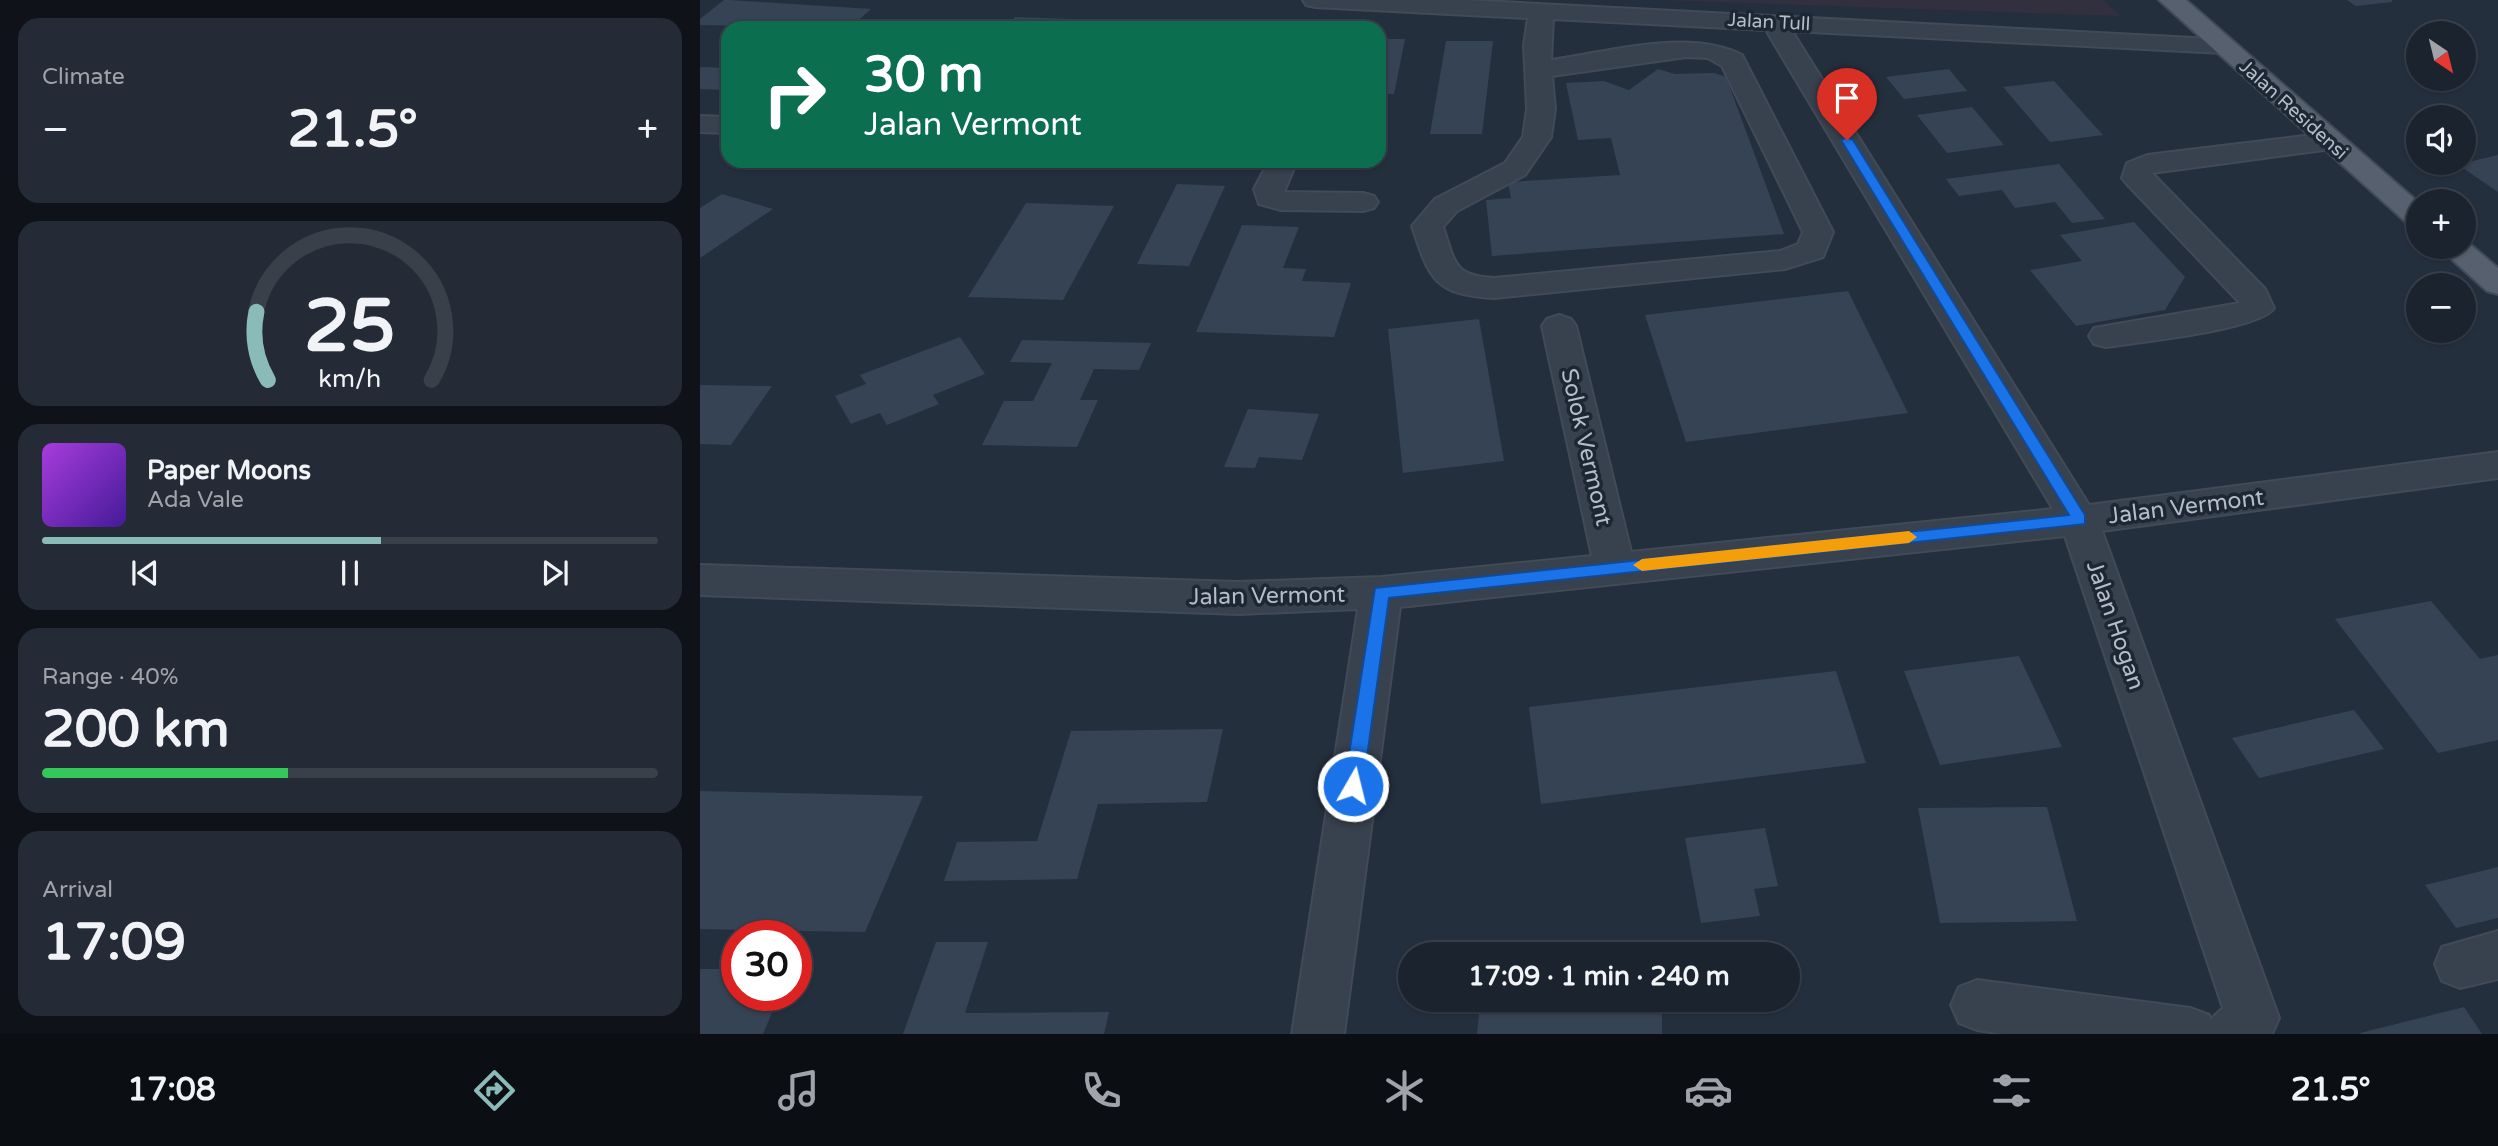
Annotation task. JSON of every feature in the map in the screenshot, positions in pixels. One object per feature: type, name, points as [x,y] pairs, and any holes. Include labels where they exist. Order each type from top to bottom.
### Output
[{"type":"main road","name":"Jalan Residensi","points":[[2171,0],[2329,142],[2406,207]]},
{"type":"main road","points":[[2470,259],[2494,277]]},
{"type":"street","name":"Jalan Tull","points":[[1315,0],[1445,3],[1542,11],[2222,45]]},
{"type":"street","points":[[1538,70],[1686,49],[1714,51],[1732,61],[1818,232],[1812,250],[1785,260],[1494,288],[1463,288],[1445,276],[1427,226],[1446,205],[1515,169],[1537,137],[1541,110],[1538,70],[1537,45],[1542,11]]},
{"type":"street","name":"Jalan Hogan","points":[[1774,22],[2080,520],[2253,1018],[2231,1034]]},
{"type":"street","points":[[700,124],[721,125]]},
{"type":"street","points":[[2106,336],[2241,315],[2258,308],[2255,296],[2137,178],[2137,169],[2147,164],[2329,142]]},
{"type":"street","points":[[1280,168],[1269,189],[1270,198],[1280,201],[1363,202]]},
{"type":"street","name":"Solok Vermont","points":[[1559,326],[1615,568]]},
{"type":"street","name":"Jalan Vermont","points":[[700,580],[1239,598],[1381,593],[2080,520],[2498,465]]},
{"type":"street","points":[[1318,1034],[1381,593]]},
{"type":"street","points":[[1977,1005],[2190,1034]]},
{"type":"shaded area","points":[[1662,0],[2103,0],[2121,16]]},
{"type":"building","points":[[724,0],[871,9],[858,21],[721,21],[721,25],[700,25],[700,19]]},
{"type":"building","points":[[2347,0],[2392,0],[2392,2],[2356,6]]},
{"type":"building","points":[[1015,17],[1127,21],[1012,21]]},
{"type":"building","points":[[1386,39],[1405,39],[1394,94],[1386,94]]},
{"type":"building","points":[[1446,41],[1493,41],[1482,134],[1430,134]]},
{"type":"building","points":[[700,67],[721,68],[721,90],[700,89]]},
{"type":"building","points":[[1658,69],[1675,74],[1714,73],[1726,77],[1784,234],[1492,256],[1486,200],[1511,198],[1508,182],[1620,175],[1611,138],[1578,140],[1566,83],[1604,81],[1629,90]]},
{"type":"building","points":[[1949,69],[1967,91],[1904,99],[1886,77]]},
{"type":"building","points":[[2054,81],[2103,135],[2050,142],[2003,87]]},
{"type":"building","points":[[1972,107],[2004,145],[1947,153],[1917,115]]},
{"type":"building","points":[[2498,155],[2498,192],[2473,175],[2476,175],[2476,160]]},
{"type":"building","points":[[2059,164],[2105,219],[2072,223],[2055,202],[2015,208],[2002,190],[1959,196],[1946,179]]},
{"type":"building","points":[[1177,184],[1225,186],[1189,266],[1137,264]]},
{"type":"building","points":[[722,194],[773,209],[700,258],[700,208]]},
{"type":"building","points":[[1026,203],[1114,206],[1063,300],[968,297]]},
{"type":"building","points":[[2134,222],[2185,277],[2165,310],[2076,326],[2030,270],[2082,261],[2060,235]]},
{"type":"building","points":[[1242,225],[1299,227],[1283,268],[1306,269],[1302,281],[1351,283],[1334,337],[1196,332]]},
{"type":"building","points":[[1848,291],[1908,413],[1686,442],[1645,315]]},
{"type":"building","points":[[1479,319],[1504,461],[1403,473],[1388,329]]},
{"type":"building","points":[[960,337],[985,374],[933,395],[939,404],[887,425],[880,413],[851,424],[835,396],[866,384],[860,375]]},
{"type":"building","points":[[1022,340],[1151,343],[1139,370],[1094,369],[1080,400],[1098,400],[1077,447],[982,445],[1004,401],[1033,401],[1052,363],[1010,362]]},
{"type":"building","points":[[700,385],[772,386],[731,445],[700,444]]},
{"type":"building","points":[[1248,409],[1319,414],[1302,460],[1259,457],[1255,468],[1224,467]]},
{"type":"building","points":[[2431,601],[2480,659],[2498,655],[2498,740],[2438,753],[2335,619]]},
{"type":"building","points":[[2019,656],[2062,747],[1940,765],[1904,671]]},
{"type":"building","points":[[1836,671],[1866,763],[1541,804],[1529,707]]},
{"type":"building","points":[[2354,710],[2384,749],[2259,778],[2232,738]]},
{"type":"building","points":[[1223,729],[1207,802],[1098,804],[1077,879],[944,881],[957,842],[1037,841],[1071,731]]},
{"type":"building","points":[[700,791],[923,796],[865,932],[812,931],[812,920],[721,920],[721,929],[700,929]]},
{"type":"building","points":[[2047,807],[2077,921],[1940,923],[1918,808]]},
{"type":"building","points":[[1765,828],[1778,886],[1754,889],[1760,916],[1701,923],[1685,838]]},
{"type":"building","points":[[2498,867],[2498,918],[2456,928],[2425,885]]},
{"type":"building","points":[[936,942],[988,942],[965,1013],[1109,1012],[1104,1034],[903,1034]]},
{"type":"building","points":[[700,969],[721,969],[721,1011],[773,1011],[763,1034],[700,1034]]},
{"type":"building","points":[[2464,1007],[2482,1034],[2360,1034],[2360,1033]]},
{"type":"building","points":[[1479,1012],[1662,1012],[1662,1034],[1477,1034]]},
{"type":"slow traffic","points":[[1642,565],[1909,537]]},
{"type":"route","points":[[1353,786],[1381,593],[2080,520],[1847,140]]}]
